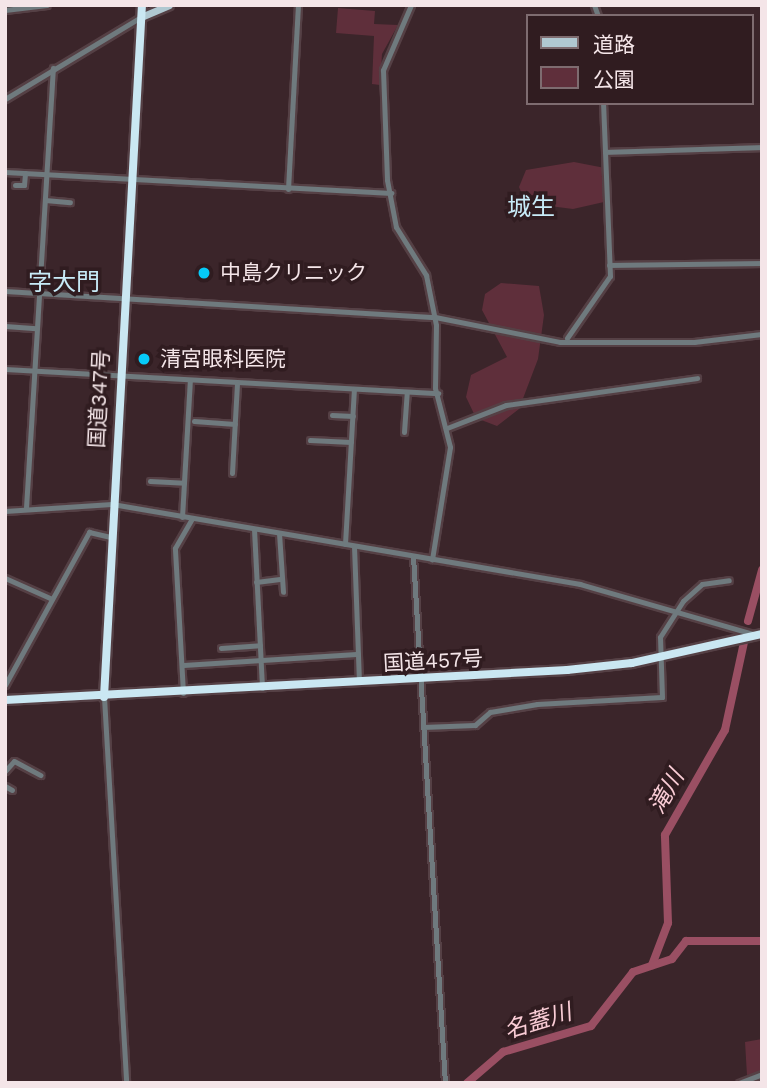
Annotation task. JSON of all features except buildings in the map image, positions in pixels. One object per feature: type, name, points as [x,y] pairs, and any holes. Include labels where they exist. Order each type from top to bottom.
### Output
[{"type":"highway","name":"国道347号","points":[[104,697],[117,375],[142,5]]},
{"type":"highway","name":"国道457号","points":[[104,697],[567,670],[664,656],[758,634]]},
{"type":"highway","points":[[5,701],[104,697]]},
{"type":"main road","points":[[141,17],[169,5]]},
{"type":"street","points":[[5,10],[47,5]]},
{"type":"street","points":[[288,189],[298,5]]},
{"type":"street","points":[[411,5],[383,62],[391,193],[396,227],[424,268],[435,317],[438,393],[447,428],[449,463],[432,560]]},
{"type":"street","points":[[5,99],[52,68],[141,17]]},
{"type":"street","points":[[26,508],[52,68]]},
{"type":"street","points":[[567,338],[608,283],[610,265],[603,105]]},
{"type":"street","points":[[605,152],[762,147]]},
{"type":"street","points":[[5,172],[391,193]]},
{"type":"street","points":[[16,185],[24,185],[25,173]]},
{"type":"street","points":[[45,200],[70,202]]},
{"type":"street","points":[[610,265],[762,262]]},
{"type":"street","points":[[5,291],[435,317],[560,342],[694,342],[762,334]]},
{"type":"street","points":[[5,326],[36,328]]},
{"type":"street","points":[[5,369],[438,393]]},
{"type":"street","points":[[447,428],[506,405],[697,378]]},
{"type":"street","points":[[181,517],[190,380]]},
{"type":"street","points":[[232,473],[237,383]]},
{"type":"street","points":[[345,544],[354,389]]},
{"type":"street","points":[[404,432],[407,393]]},
{"type":"street","points":[[332,415],[353,416]]},
{"type":"street","points":[[194,421],[235,424]]},
{"type":"street","points":[[310,440],[351,442]]},
{"type":"street","points":[[150,481],[184,483]]},
{"type":"street","points":[[5,511],[112,504],[580,584],[758,634]]},
{"type":"street","points":[[183,692],[175,548],[192,519]]},
{"type":"street","points":[[254,529],[262,688]]},
{"type":"street","points":[[5,685],[89,532],[110,537]]},
{"type":"street","points":[[279,533],[283,592]]},
{"type":"street","points":[[354,546],[359,682]]},
{"type":"street","points":[[413,556],[445,1083]]},
{"type":"street","points":[[5,578],[52,599]]},
{"type":"street","points":[[256,582],[282,579]]},
{"type":"street","points":[[423,727],[475,725],[490,712],[537,705],[663,697],[664,656],[660,637],[676,610],[702,584],[729,580]]},
{"type":"street","points":[[221,648],[260,645]]},
{"type":"street","points":[[182,665],[358,654]]},
{"type":"street","points":[[104,697],[126,1083]]},
{"type":"street","points":[[5,771],[14,761],[40,775]]},
{"type":"street","points":[[5,786],[12,790]]},
{"type":"street","points":[[739,1083],[762,1074]]},
{"type":"green space","points":[[338,8],[375,11],[374,24],[398,25],[382,54],[380,85],[372,84],[374,36],[336,33]]},
{"type":"green space","points":[[574,162],[605,168],[604,202],[573,209],[526,203],[519,187],[526,170]]},
{"type":"green space","points":[[501,283],[539,286],[544,315],[538,359],[519,409],[497,426],[476,418],[466,397],[471,375],[507,357],[482,310],[485,294]]},
{"type":"green space","points":[[762,1039],[762,1072],[747,1075],[745,1042]]},
{"type":"waterway","name":"滝川","points":[[748,621],[762,570]]},
{"type":"waterway","name":"滝川","points":[[652,965],[668,923],[665,835],[725,730],[744,642]]},
{"type":"waterway","name":"名蓋川","points":[[467,1083],[503,1052],[591,1026],[633,972],[672,959],[686,941],[762,941]]},
{"type":"place","name":"中島クリニック","points":[[204,273]]},
{"type":"place","name":"清宮眼科医院","points":[[144,359]]},
{"type":"district","name":"城生","points":[[531,208]]},
{"type":"district","name":"字大門","points":[[64,283]]}]
